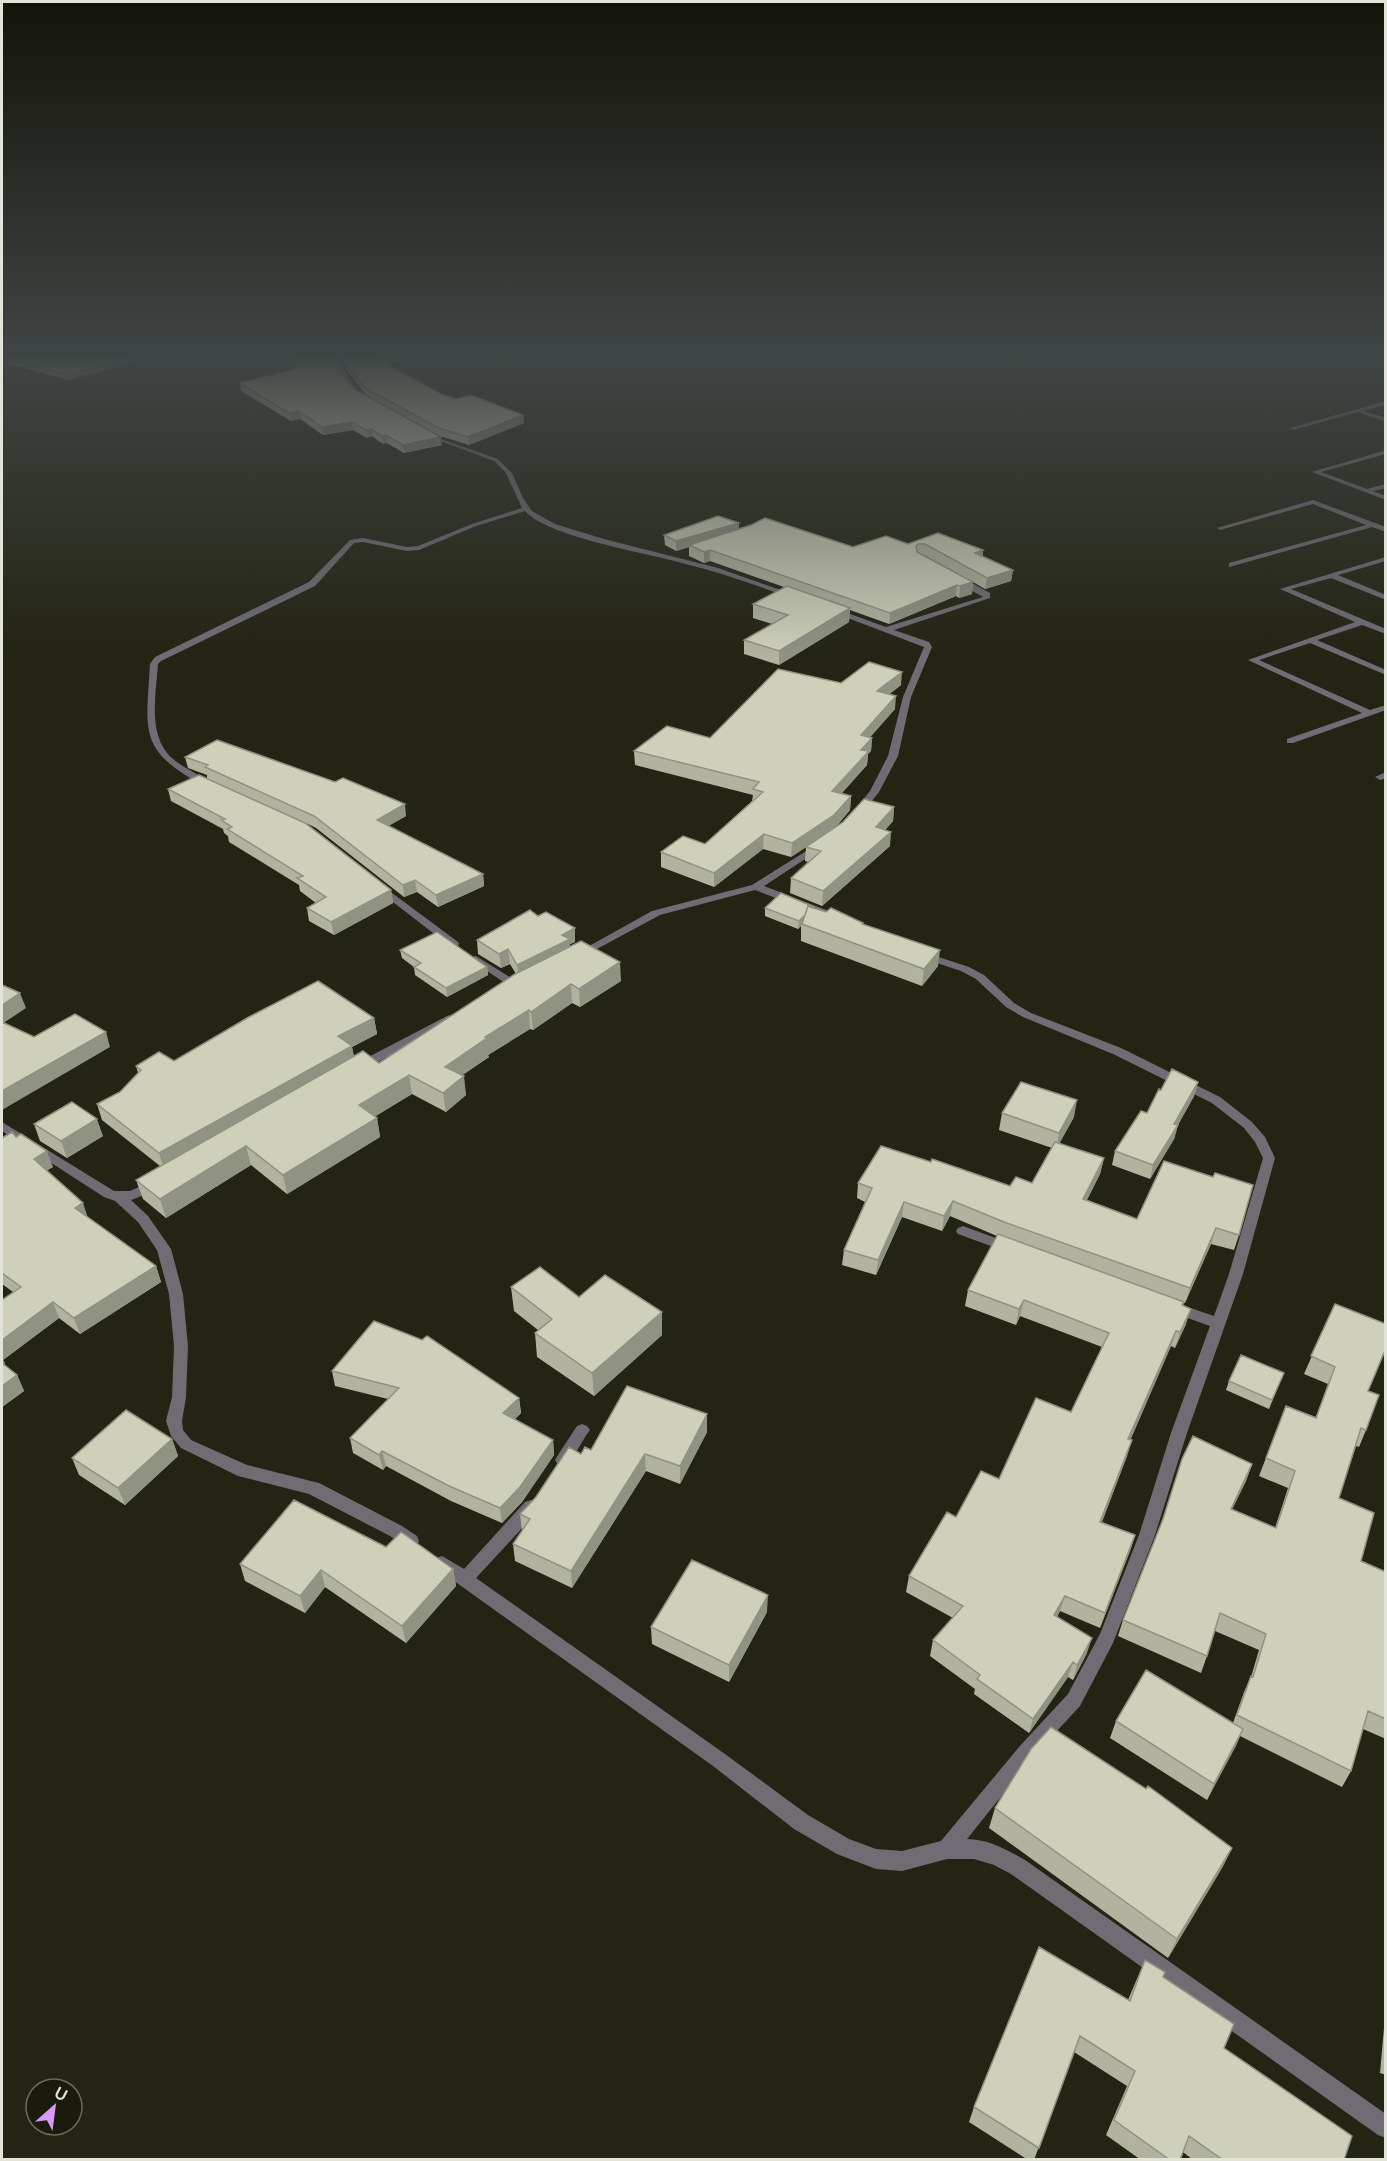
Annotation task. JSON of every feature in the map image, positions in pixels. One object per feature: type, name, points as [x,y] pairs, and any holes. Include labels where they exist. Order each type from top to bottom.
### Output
[{"type":"street","points":[[479,455],[501,463],[509,471],[525,509],[534,517],[593,539],[671,558],[797,597]]},
{"type":"street","points":[[1376,455],[1316,472],[1386,498]]},
{"type":"street","points":[[1365,491],[1386,486]]},
{"type":"street","points":[[1220,528],[1313,502],[1386,530]]},
{"type":"street","points":[[214,788],[185,774],[156,747],[150,724],[154,664],[158,659],[312,584],[352,541],[363,540],[407,549],[419,548],[474,525],[525,509]]},
{"type":"street","points":[[1232,565],[1386,522]]},
{"type":"street","points":[[671,558],[683,554]]},
{"type":"street","points":[[1383,561],[1284,589],[1386,632]]},
{"type":"street","points":[[889,629],[986,598],[987,595],[949,574]]},
{"type":"street","points":[[1330,575],[1386,598]]},
{"type":"street","points":[[825,608],[889,629],[926,644],[928,647],[908,697],[893,756],[874,792],[853,818]]},
{"type":"street","points":[[1362,622],[1252,660],[1370,713]]},
{"type":"street","points":[[1310,640],[1386,673]]},
{"type":"street","points":[[1290,741],[1386,707]]},
{"type":"street","points":[[569,961],[656,913],[756,887],[830,838]]},
{"type":"street","points":[[372,880],[462,950]]},
{"type":"street","points":[[756,887],[800,902],[845,922]]},
{"type":"street","points":[[912,952],[980,976],[1010,1005],[1027,1016],[1084,1037],[1191,1086],[1234,1112],[1261,1140],[1268,1152],[1269,1165],[1219,1323],[1128,1585],[1089,1675],[1074,1700],[1025,1752],[947,1849]]},
{"type":"street","points":[[470,956],[515,985]]},
{"type":"street","points":[[505,990],[526,980]]},
{"type":"street","points":[[354,1070],[456,1015]]},
{"type":"street","points":[[2,1126],[109,1194],[121,1199],[143,1219],[164,1249],[176,1294],[181,1346],[179,1397],[174,1421],[176,1432],[186,1444],[244,1471],[313,1488],[396,1531],[719,1760],[801,1822],[844,1846],[876,1859],[902,1861],[947,1849],[975,1849],[1018,1867],[1386,2127]]},
{"type":"street","points":[[121,1199],[135,1195],[161,1180]]},
{"type":"street","points":[[963,1231],[1018,1251]]},
{"type":"street","points":[[1163,1303],[1219,1323]]},
{"type":"street","points":[[555,1473],[582,1430]]},
{"type":"street","points":[[465,1579],[530,1508],[542,1491]]},
{"type":"building","points":[[718,516],[739,523],[676,541],[664,535]]},
{"type":"building","points":[[765,518],[853,547],[886,536],[908,544],[938,533],[983,550],[975,553],[1013,570],[987,578],[925,544],[918,544],[917,552],[973,582],[957,585],[890,613],[710,550],[704,552],[689,545],[751,525]]},
{"type":"building","points":[[787,586],[850,608],[779,651],[744,640],[788,615],[753,604]]},
{"type":"building","points":[[869,662],[902,672],[877,691],[896,696],[861,735],[872,738],[861,750],[869,751],[832,791],[851,796],[834,815],[792,843],[764,834],[714,873],[661,852],[683,836],[705,844],[763,792],[753,789],[759,782],[634,751],[667,726],[710,738],[778,669],[841,683]]},
{"type":"building","points":[[217,740],[335,782],[343,778],[405,804],[377,820],[483,874],[436,895],[415,880],[403,885],[314,816],[205,767],[208,765],[185,757]]},
{"type":"building","points":[[199,775],[305,823],[391,890],[331,922],[307,908],[326,897],[297,878],[303,876],[227,829],[232,827],[221,820],[225,819],[168,789]]},
{"type":"building","points":[[864,799],[894,807],[876,827],[891,832],[823,891],[791,878],[821,851],[806,847],[843,822]]},
{"type":"building","points":[[781,893],[814,907],[808,906],[805,915],[799,921],[765,908]]},
{"type":"building","points":[[808,906],[826,912],[831,908],[862,924],[940,950],[924,969],[802,924]]},
{"type":"building","points":[[530,910],[538,916],[546,912],[575,928],[562,935],[570,939],[517,965],[508,949],[499,954],[477,940]]},
{"type":"building","points":[[437,932],[487,967],[446,988],[414,967],[421,963],[400,950]]},
{"type":"building","points":[[581,941],[620,962],[579,989],[571,984],[531,1012],[529,1010],[485,1037],[487,1038],[445,1067],[464,1076],[443,1093],[409,1075],[359,1105],[377,1118],[283,1175],[246,1146],[160,1199],[136,1180],[363,1051],[379,1063],[515,974]]},
{"type":"building","points":[[318,981],[374,1018],[338,1036],[352,1046],[159,1153],[97,1104],[120,1092],[141,1070],[136,1066],[159,1052],[174,1061],[249,1017]]},
{"type":"building","points":[[2,985],[20,993],[2,1005]]},
{"type":"building","points":[[75,1014],[106,1032],[2,1091],[2,1022],[34,1037]]},
{"type":"building","points":[[1172,1069],[1198,1082],[1174,1124],[1178,1125],[1153,1165],[1115,1151],[1141,1111],[1147,1113]]},
{"type":"building","points":[[1021,1082],[1077,1100],[1059,1133],[1002,1113]]},
{"type":"building","points":[[72,1102],[97,1119],[61,1141],[34,1124]]},
{"type":"building","points":[[12,1132],[16,1137],[21,1134],[47,1151],[34,1159],[83,1203],[75,1208],[156,1266],[74,1318],[53,1302],[2,1340],[2,1300],[21,1287],[2,1273],[2,1138]]},
{"type":"building","points":[[1055,1142],[1104,1158],[1083,1199],[1137,1219],[1164,1161],[1213,1177],[1215,1173],[1253,1185],[1239,1235],[1216,1228],[1190,1288],[1004,1222],[953,1201],[944,1216],[904,1202],[878,1260],[844,1250],[872,1188],[858,1183],[881,1146],[931,1162],[932,1159],[1010,1186],[1016,1177],[1032,1183]]},
{"type":"building","points":[[998,1234],[1184,1302],[1182,1305],[1191,1309],[1180,1332],[1176,1331],[1128,1439],[1132,1440],[1100,1522],[1135,1535],[1105,1613],[1065,1596],[1054,1615],[1092,1638],[1077,1665],[1073,1662],[1033,1719],[977,1679],[980,1675],[933,1640],[963,1606],[909,1576],[947,1512],[956,1517],[981,1471],[999,1479],[1036,1398],[1071,1412],[1109,1333],[1024,1300],[1019,1309],[968,1290]]},
{"type":"building","points":[[540,1267],[579,1297],[605,1275],[662,1312],[592,1373],[535,1333],[552,1319],[511,1287]]},
{"type":"building","points":[[1335,1304],[1386,1324],[1386,1348],[1368,1391],[1379,1395],[1366,1430],[1361,1428],[1339,1498],[1374,1513],[1361,1561],[1386,1572],[1386,1719],[1368,1711],[1351,1771],[1237,1715],[1251,1676],[1253,1677],[1266,1634],[1220,1613],[1207,1656],[1123,1620],[1163,1519],[1182,1459],[1193,1436],[1252,1464],[1231,1509],[1276,1528],[1295,1471],[1266,1458],[1286,1406],[1316,1418],[1335,1367],[1311,1356]]},
{"type":"building","points":[[374,1321],[422,1340],[427,1336],[519,1398],[503,1413],[553,1440],[520,1487],[500,1508],[449,1486],[382,1451],[379,1455],[350,1438],[399,1388],[332,1371]]},
{"type":"building","points":[[1241,1355],[1284,1373],[1272,1400],[1229,1381]]},
{"type":"building","points":[[2,1363],[17,1375],[2,1386]]},
{"type":"building","points":[[627,1386],[707,1414],[680,1466],[645,1454],[571,1571],[513,1544],[530,1519],[520,1514],[536,1497],[569,1447],[581,1454],[585,1447],[591,1450]]},
{"type":"building","points":[[126,1410],[172,1439],[118,1488],[72,1458]]},
{"type":"building","points":[[294,1500],[386,1547],[401,1532],[453,1569],[402,1626],[321,1570],[300,1596],[240,1564]]},
{"type":"building","points":[[692,1560],[768,1595],[729,1665],[651,1627]]},
{"type":"building","points":[[1146,1670],[1243,1729],[1214,1784],[1116,1721]]},
{"type":"building","points":[[1051,1727],[1146,1789],[1148,1786],[1232,1848],[1177,1939],[995,1808],[1031,1749]]},
{"type":"building","points":[[1039,1947],[1130,2001],[1145,1960],[1165,1972],[1163,1977],[1234,2024],[1224,2048],[1352,2136],[1344,2160],[1223,2160],[1189,2136],[1180,2160],[1170,2160],[1114,2120],[1135,2071],[1080,2036],[1039,2148],[974,2107]]}]
